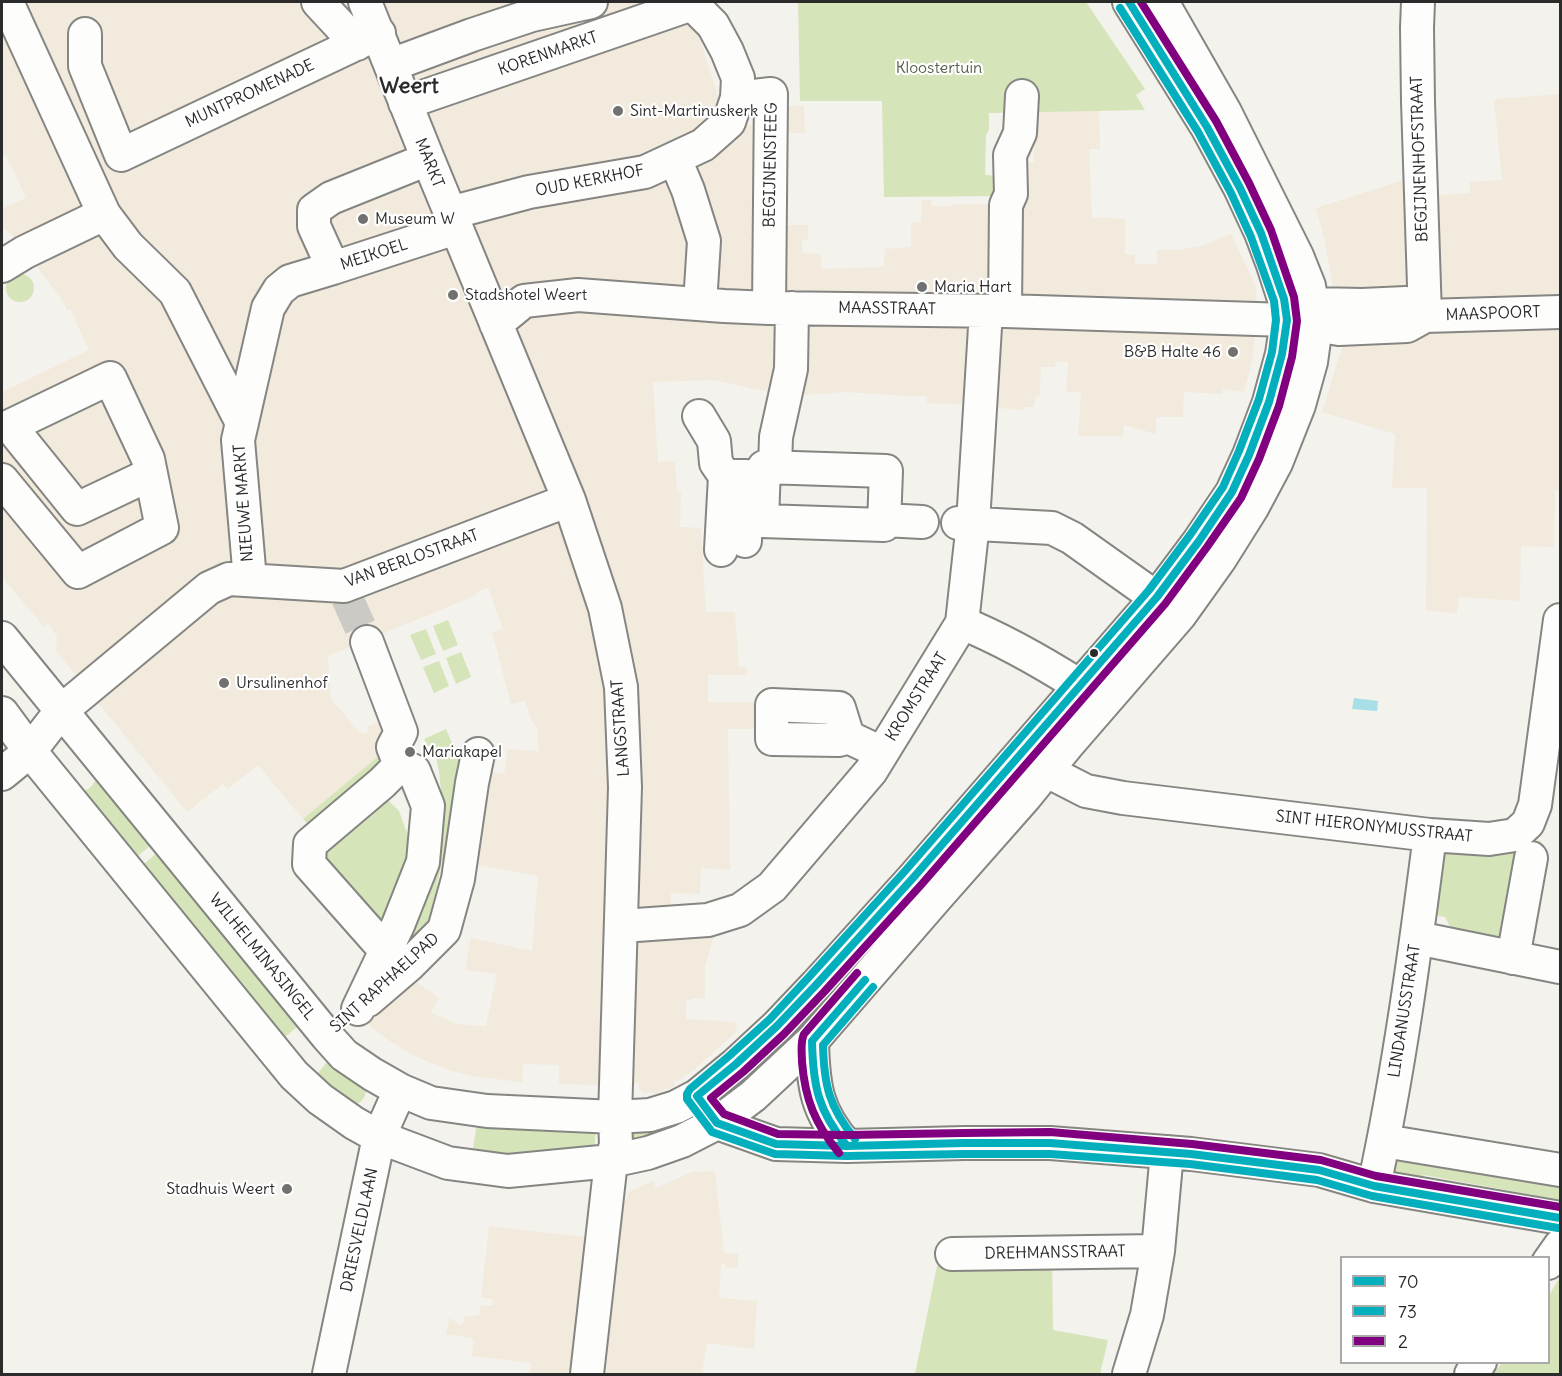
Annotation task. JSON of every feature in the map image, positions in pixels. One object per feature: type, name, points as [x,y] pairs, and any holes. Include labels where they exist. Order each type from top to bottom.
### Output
[{"type":"street","points":[[7,2],[99,161]]},
{"type":"street","points":[[318,2],[368,39],[389,2]]},
{"type":"street","name":"MARKT","points":[[365,2],[368,39],[390,65],[496,324]]},
{"type":"street","points":[[390,65],[532,15],[591,2]]},
{"type":"street","points":[[1129,2],[1207,127],[1240,188],[1261,233],[1284,299],[1305,317]]},
{"type":"street","points":[[2,713],[30,751],[294,1075],[320,1099],[354,1123],[379,1137],[448,1163],[508,1171],[611,1161],[648,1153],[682,1141],[717,1123],[753,1096],[812,1041],[1070,742],[1169,606],[1199,541],[1232,492],[1269,402],[1282,354],[1305,317],[1304,271],[1226,112],[1162,2]]},
{"type":"street","name":"BEGIJNENHOFSTRAAT","points":[[1418,2],[1418,102],[1425,316]]},
{"type":"street","points":[[692,3],[713,25],[727,51],[738,78],[737,98]]},
{"type":"street","name":"KORENMARKT","points":[[405,103],[692,3]]},
{"type":"street","points":[[85,34],[86,66],[104,214],[128,246],[175,292],[242,423]]},
{"type":"street","name":"MUNTPROMENADE","points":[[99,161],[368,39]]},
{"type":"street","name":"BEGIJNENSTEEG","points":[[737,98],[771,94],[781,308],[791,369],[776,437],[752,474]]},
{"type":"street","name":"KROMSTRAAT","points":[[622,926],[708,920],[740,910],[772,887],[871,771],[962,623],[965,523],[995,311],[1006,205],[1011,194],[1010,155],[1020,133],[1022,96]]},
{"type":"street","name":"OUD KERKHOF","points":[[453,220],[529,192],[645,172],[703,145],[729,122],[737,98]]},
{"type":"street","name":"MEIKOEL","points":[[428,159],[331,198],[314,210],[314,226],[333,268],[453,220]]},
{"type":"street","points":[[675,159],[688,190],[704,241],[700,304]]},
{"type":"street","points":[[13,259],[104,214]]},
{"type":"street","name":"NIEUWE MARKT","points":[[2,774],[30,751],[60,711],[136,648],[171,635],[209,588],[229,579],[250,580],[238,440],[268,308],[279,290],[290,282],[333,268]]},
{"type":"street","name":"MAASSTRAAT","points":[[496,324],[524,301],[578,295],[781,308],[1305,317]]},
{"type":"street","name":"MAASPOORT","points":[[1305,317],[1350,305],[1406,303],[1425,316],[1560,312]]},
{"type":"street","name":"LANGSTRAAT","points":[[496,324],[569,500],[605,608],[621,687],[625,787],[616,1145],[611,1161],[587,1374]]},
{"type":"street","points":[[2,480],[78,572],[162,528],[148,459],[110,378],[10,426],[77,509],[151,474]]},
{"type":"street","points":[[699,416],[714,441],[716,463],[752,474],[886,471],[884,525],[762,521],[752,474]]},
{"type":"street","points":[[733,546],[752,474]]},
{"type":"street","name":"VAN BERLOSTRAAT","points":[[250,580],[346,592],[569,500]]},
{"type":"street","points":[[884,520],[922,522]]},
{"type":"street","points":[[965,523],[1052,528],[1072,538],[1169,606]]},
{"type":"street","name":"WILHELMINASINGEL","points":[[2,638],[344,1055],[400,1090],[431,1103],[487,1111],[615,1117],[650,1114],[676,1107],[697,1096],[736,1064],[777,1026],[913,879],[1080,686],[1169,606]]},
{"type":"street","name":"SINT HIERONYMUSSTRAAT","points":[[1022,753],[1047,771],[1086,791],[1123,798],[1430,835],[1489,839],[1515,835],[1528,823],[1535,805],[1560,620]]},
{"type":"street","points":[[962,623],[987,633],[1039,660],[1080,686]]},
{"type":"street","points":[[367,642],[401,732],[416,739],[423,755],[382,783],[310,844],[309,864],[386,951]]},
{"type":"street","points":[[848,737],[882,753]]},
{"type":"street","name":"SINT RAPHAELPAD","points":[[327,1036],[410,964],[444,930],[458,879],[478,754]]},
{"type":"street","points":[[358,1009],[398,925],[423,862],[428,806],[407,768]]},
{"type":"street","name":"LINDANUSSTRAAT","points":[[1374,1186],[1384,1141],[1417,938],[1430,835]]},
{"type":"street","points":[[1513,958],[1531,858]]},
{"type":"street","points":[[1417,938],[1560,967]]},
{"type":"street","points":[[812,1041],[813,1066],[820,1106],[832,1131],[847,1146]]},
{"type":"street","name":"DRIESVELDLAAN","points":[[329,1374],[326,1335],[379,1137],[400,1090]]},
{"type":"street","points":[[697,1096],[717,1123],[776,1144],[847,1146],[1050,1143],[1167,1152],[1319,1170],[1374,1186],[1560,1218]]},
{"type":"street","points":[[1384,1141],[1560,1170]]},
{"type":"street","points":[[1129,1374],[1147,1316],[1158,1251],[1167,1152]]},
{"type":"street","points":[[1550,1260],[1560,1246]]},
{"type":"street","name":"DREHMANSSTRAAT","points":[[952,1254],[1158,1251]]},
{"type":"shaded area","points":[[2,2],[688,2],[725,117],[736,125],[780,125],[780,106],[804,106],[805,133],[770,133],[769,225],[808,225],[808,239],[802,240],[802,253],[821,254],[821,269],[884,267],[885,249],[911,247],[911,222],[921,222],[922,200],[931,200],[931,206],[1021,205],[1020,163],[1034,162],[1033,112],[1099,110],[1100,149],[1089,149],[1092,217],[1125,219],[1125,254],[1135,255],[1135,264],[1157,264],[1157,250],[1178,250],[1201,246],[1231,234],[1256,287],[1257,309],[1253,357],[1244,392],[1223,389],[1222,394],[1184,392],[1183,417],[1156,417],[1156,434],[1124,425],[1123,436],[1078,436],[1081,393],[1066,391],[1068,362],[1056,361],[1055,367],[1041,367],[1040,396],[1035,397],[1034,407],[1024,407],[1023,410],[927,403],[927,396],[846,392],[788,396],[713,380],[653,382],[658,462],[675,461],[677,491],[681,492],[680,527],[701,528],[706,612],[735,612],[739,667],[747,667],[747,675],[708,675],[708,702],[765,702],[765,729],[728,729],[730,870],[701,868],[700,894],[671,893],[670,930],[717,925],[705,966],[705,998],[686,1001],[686,1019],[737,1022],[736,1032],[694,1070],[678,1081],[674,1080],[674,1086],[656,1093],[643,1093],[639,1088],[639,1083],[559,1084],[559,1065],[523,1064],[522,1082],[477,1077],[452,1071],[414,1056],[388,1040],[363,1020],[383,996],[416,982],[439,998],[431,1012],[456,1024],[486,1026],[497,974],[465,970],[471,938],[532,951],[538,876],[477,865],[490,772],[504,774],[508,749],[539,751],[537,729],[531,720],[525,701],[511,704],[492,632],[503,629],[488,588],[476,592],[477,595],[328,656],[331,699],[360,733],[369,732],[367,727],[385,719],[381,754],[303,819],[258,765],[228,789],[223,784],[187,812],[56,651],[57,636],[48,624],[44,627],[2,577],[2,392],[89,350],[70,309],[67,310],[59,295],[8,231],[2,228],[2,209],[26,198],[6,155],[2,157]]},
{"type":"shaded area","points":[[1560,94],[1560,491],[1555,491],[1554,547],[1521,546],[1520,601],[1459,597],[1457,614],[1426,610],[1427,488],[1392,488],[1395,434],[1322,412],[1343,345],[1325,242],[1316,208],[1410,178],[1411,197],[1470,193],[1470,182],[1502,180],[1494,99]]},
{"type":"shaded area","points":[[715,1171],[724,1253],[738,1254],[738,1267],[726,1268],[725,1264],[721,1265],[719,1298],[757,1301],[754,1349],[707,1343],[702,1374],[530,1374],[531,1363],[472,1356],[474,1342],[472,1338],[446,1334],[449,1318],[461,1325],[464,1321],[463,1317],[479,1315],[480,1306],[493,1305],[492,1299],[481,1297],[489,1226],[587,1237],[624,1202],[629,1192],[653,1181],[656,1188],[692,1172]]},
{"type":"green space","name":"Kloostertuin","points":[[798,2],[1086,2],[1145,89],[1136,95],[1145,110],[989,113],[985,175],[1002,176],[1002,196],[884,197],[882,101],[800,101]]},
{"type":"green space","points":[[20,274],[30,278],[34,288],[30,298],[20,302],[10,298],[6,288],[10,278]]},
{"type":"green space","points":[[448,620],[458,645],[443,651],[433,626]]},
{"type":"green space","points":[[426,629],[436,654],[421,660],[410,635]]},
{"type":"green space","points":[[461,652],[471,677],[456,684],[446,658]]},
{"type":"green space","points":[[439,661],[449,686],[434,693],[423,667]]},
{"type":"green space","points":[[446,729],[469,782],[455,862],[442,861],[430,920],[433,924],[412,942],[405,935],[419,914],[427,894],[442,800],[434,745],[428,746],[424,739]]},
{"type":"green space","points":[[381,754],[387,763],[311,827],[303,819]]},
{"type":"green space","points":[[99,772],[155,842],[128,864],[72,794],[90,788]]},
{"type":"green space","points":[[389,801],[399,811],[410,841],[411,857],[381,924],[319,862],[325,843],[377,802]]},
{"type":"green space","points":[[1533,840],[1541,841],[1538,857],[1504,939],[1451,929],[1445,917],[1426,913],[1439,850],[1526,846]]},
{"type":"green space","points":[[161,849],[304,1021],[277,1044],[135,872]]},
{"type":"green space","points":[[792,1025],[805,1038],[736,1104],[722,1091]]},
{"type":"green space","points":[[333,1055],[367,1088],[363,1099],[354,1106],[311,1081]]},
{"type":"green space","points":[[478,1116],[596,1126],[594,1155],[472,1155]]},
{"type":"green space","points":[[681,1118],[683,1123],[629,1150],[629,1124]]},
{"type":"green space","points":[[1393,1155],[1560,1181],[1560,1200],[1424,1175],[1415,1181],[1395,1174],[1392,1168]]},
{"type":"green space","points":[[1052,1256],[1053,1330],[1108,1340],[1100,1374],[915,1374],[938,1261]]},
{"type":"green space","points":[[1560,1277],[1560,1374],[1493,1374],[1501,1364],[1550,1364],[1550,1293]]},
{"type":"water","points":[[1354,698],[1378,701],[1377,711],[1352,709]]},
{"type":"tunnel","points":[[347,598],[367,642]]},
{"type":"transit line","name":"70","points":[[1129,2],[1207,127],[1240,188],[1261,233],[1284,299],[1287,320],[1282,354],[1269,402],[1249,455],[1232,492],[1157,597],[913,878],[816,985],[777,1026],[697,1096],[717,1123],[776,1144],[847,1146],[1050,1143],[1191,1154],[1319,1170],[1374,1186],[1560,1218]]},
{"type":"transit line","name":"2","points":[[1141,2],[1216,121],[1249,183],[1271,230],[1294,297],[1297,321],[1292,357],[1279,406],[1259,459],[1241,498],[1165,604],[921,885],[824,992],[784,1034],[711,1098],[724,1114],[778,1134],[1050,1132],[1192,1144],[1321,1160],[1376,1176],[1560,1207]]},
{"type":"transit line","name":"73","points":[[1120,8],[1198,132],[1231,193],[1251,237],[1274,301],[1276,320],[1272,352],[1259,399],[1239,451],[1223,487],[1149,590],[905,871],[808,978],[770,1019],[690,1089],[687,1099],[712,1132],[775,1154],[847,1156],[1050,1154],[1190,1164],[1317,1180],[1372,1196],[1558,1228]]},
{"type":"transit line","name":"2","points":[[839,1153],[824,1132],[809,1099],[803,1075],[802,1044],[804,1034],[857,973]]},
{"type":"transit line","name":"70","points":[[847,1146],[823,1109],[816,1085],[812,1041],[865,980]]},
{"type":"transit line","name":"73","points":[[855,1139],[839,1116],[830,1095],[823,1045],[873,987]]},
{"type":"place","name":"Sint-Martinuskerk","points":[[618,111]]},
{"type":"place","name":"Museum W","points":[[363,219]]},
{"type":"place","name":"Maria Hart","points":[[922,287]]},
{"type":"place","name":"Stadshotel Weert","points":[[453,295]]},
{"type":"place","name":"B&B Halte 46","points":[[1233,352]]},
{"type":"place","name":"Ursulinenhof","points":[[224,683]]},
{"type":"place","name":"Mariakapel","points":[[410,752]]},
{"type":"place","name":"Stadhuis Weert","points":[[287,1189]]},
{"type":"district","name":"Weert","points":[[409,87]]}]
